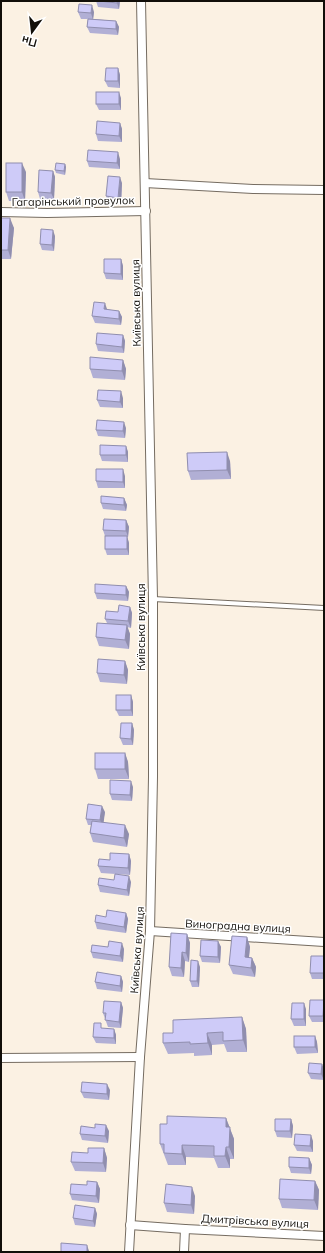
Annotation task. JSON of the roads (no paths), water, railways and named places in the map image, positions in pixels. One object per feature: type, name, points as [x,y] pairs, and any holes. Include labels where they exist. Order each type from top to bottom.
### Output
[{"type":"street","name":"Київська вулиця","points":[[128,1252],[140,1057],[150,932],[153,777],[152,599],[146,211],[141,1]]},
{"type":"street","points":[[145,183],[253,189],[324,190]]},
{"type":"street","name":"Гагарінський провулок","points":[[1,212],[48,213],[146,211]]},
{"type":"street","name":"Виноградна вулиця","points":[[150,932],[324,942]]},
{"type":"street","points":[[1,1058],[140,1057]]},
{"type":"street","name":"Дмитрівська вулиця","points":[[130,1225],[324,1236]]},
{"type":"street","name":"Дмитрівська вулиця","points":[[184,1252],[185,1229]]},
{"type":"lane","points":[[152,599],[324,608]]}]
